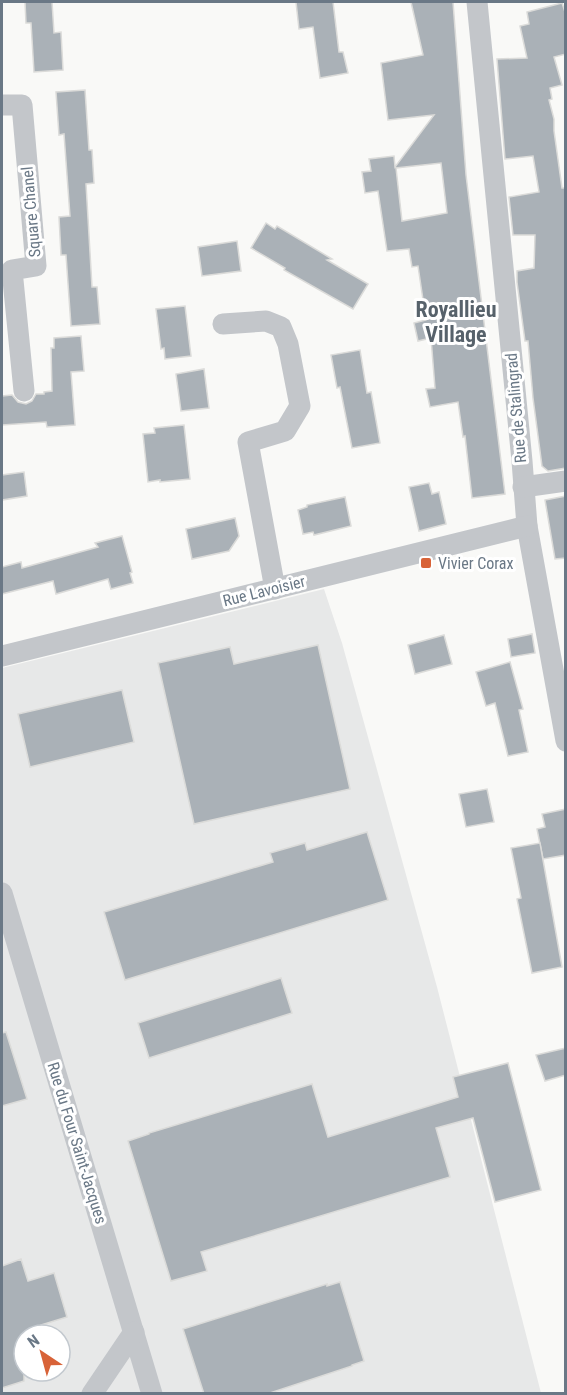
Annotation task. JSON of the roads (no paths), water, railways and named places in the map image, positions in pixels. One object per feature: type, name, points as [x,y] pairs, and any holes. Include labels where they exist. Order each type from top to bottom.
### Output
[{"type":"street","name":"Rue de Stalingrad","points":[[477,2],[527,526],[566,741]]},
{"type":"street","name":"Square Chanel","points":[[2,105],[22,105],[36,266],[12,270],[24,391]]},
{"type":"street","points":[[223,324],[266,321],[281,327],[288,344],[300,406],[285,432],[248,442],[275,589]]},
{"type":"street","points":[[523,488],[566,481]]},
{"type":"street","name":"Rue Lavoisier","points":[[2,656],[527,526]]},
{"type":"street","name":"Rue du Four Saint-Jacques","points":[[2,893],[152,1394]]},
{"type":"street","points":[[92,1394],[134,1332]]},
{"type":"place","name":"Vivier Corax","points":[[426,563]]},
{"type":"district","name":"Royallieu Village","points":[[456,322]]}]
